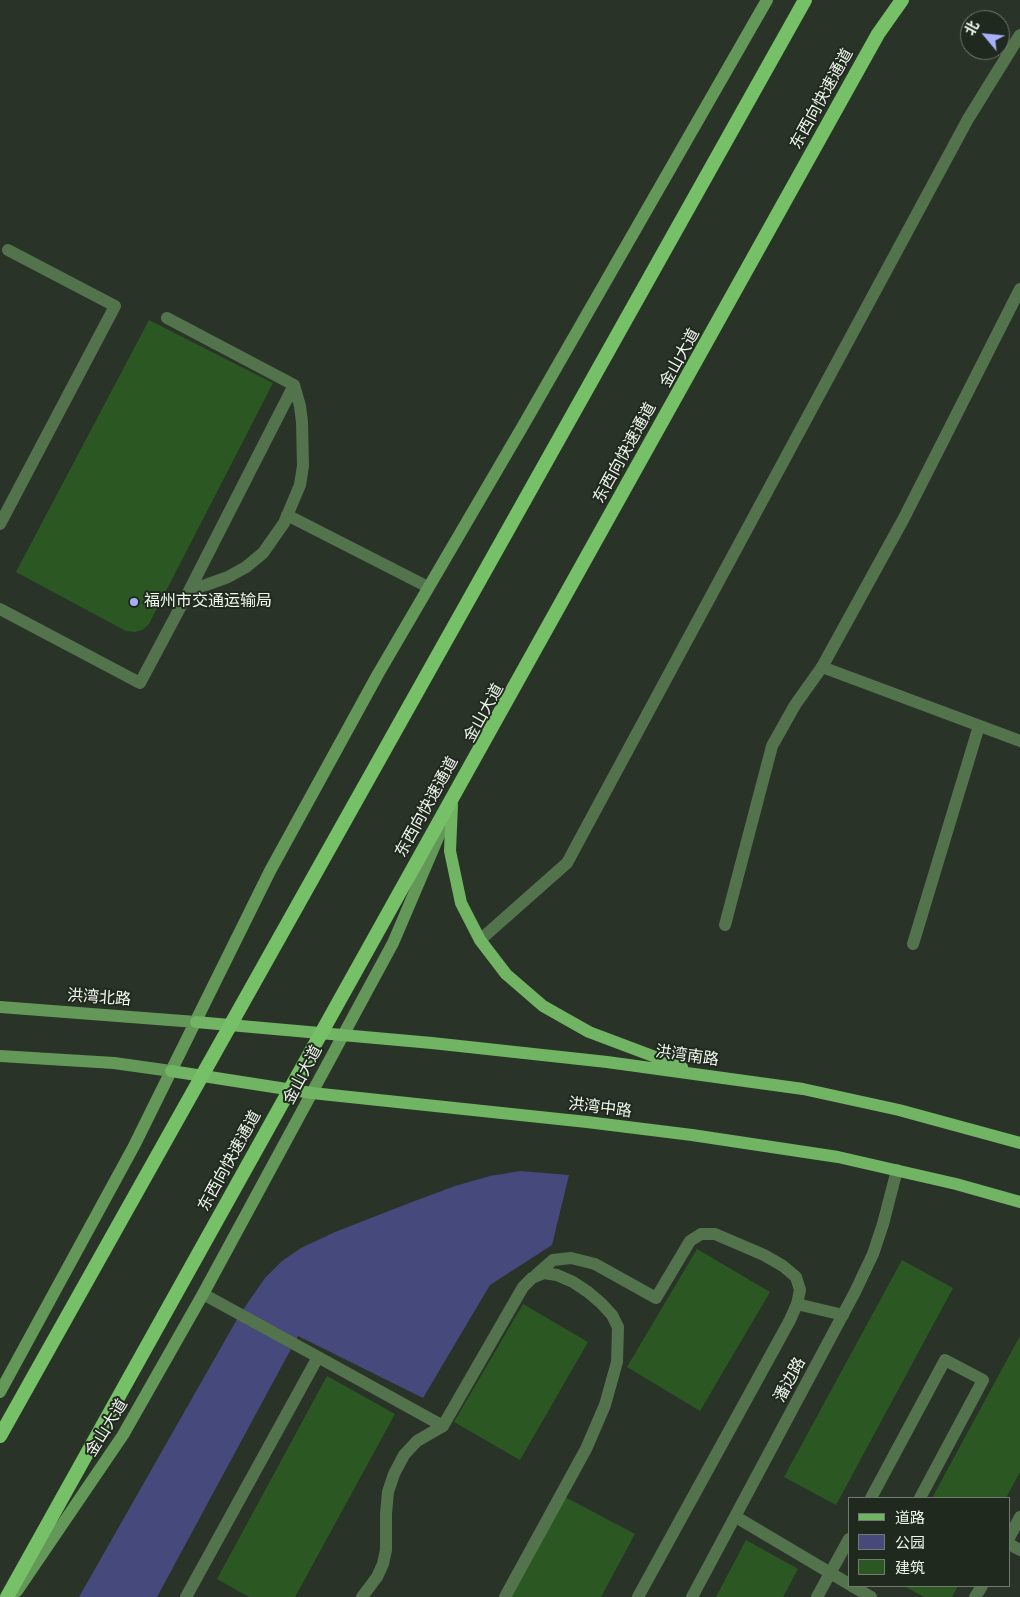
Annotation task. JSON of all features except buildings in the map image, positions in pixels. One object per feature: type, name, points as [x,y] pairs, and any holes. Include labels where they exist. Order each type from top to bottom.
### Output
[{"type":"highway","points":[[0,1436],[805,0]]},
{"type":"highway","name":"东西向快速通道","points":[[8,1597],[878,34],[902,0]]},
{"type":"main road","points":[[0,1392],[134,1146],[270,871],[378,674],[767,0]]},
{"type":"main road","name":"金山大道","points":[[12,1597],[123,1435],[203,1294],[392,943],[452,805],[898,0]]},
{"type":"main road","points":[[452,805],[450,851],[461,903],[480,940],[506,974],[543,1006],[589,1032],[703,1075]]},
{"type":"main road","name":"洪湾北路","points":[[0,1007],[196,1022]]},
{"type":"main road","name":"洪湾南路","points":[[196,1022],[432,1043],[607,1062],[703,1075],[822,1093],[899,1110],[1020,1143]]},
{"type":"main road","points":[[0,1056],[114,1063],[171,1071]]},
{"type":"main road","name":"洪湾中路","points":[[171,1071],[312,1093],[587,1122],[692,1135],[838,1157],[956,1184],[1020,1202]]},
{"type":"street","points":[[480,940],[567,863],[968,119],[1020,35]]},
{"type":"street","points":[[0,524],[5,502],[115,306],[8,250]]},
{"type":"street","points":[[725,925],[772,746],[795,705],[822,667],[904,518],[1020,289]]},
{"type":"street","points":[[167,318],[294,385],[302,422],[304,466],[300,486],[284,523],[263,553],[246,567],[228,577],[190,589]]},
{"type":"street","points":[[0,609],[140,683],[294,385]]},
{"type":"street","points":[[287,515],[428,587]]},
{"type":"street","points":[[822,667],[1020,741]]},
{"type":"street","points":[[913,944],[979,726]]},
{"type":"street","name":"潘边路","points":[[692,1597],[843,1315],[873,1254],[897,1170]]},
{"type":"street","points":[[362,1597],[377,1577],[383,1564],[386,1550],[388,1492],[394,1474],[404,1456],[417,1441],[443,1426],[523,1287],[553,1260],[572,1258],[595,1264],[656,1298],[690,1241],[701,1234],[715,1234],[764,1255],[784,1266],[796,1277],[800,1290],[797,1304],[790,1320],[638,1597]]},
{"type":"street","points":[[505,1597],[586,1449],[605,1406],[618,1362],[618,1328],[612,1314],[601,1303],[573,1282],[557,1274],[544,1273],[532,1278]]},
{"type":"street","points":[[203,1294],[443,1426]]},
{"type":"street","points":[[797,1304],[843,1315]]},
{"type":"street","points":[[186,1597],[318,1357]]},
{"type":"street","points":[[872,1497],[945,1360],[983,1380],[921,1497]]},
{"type":"street","points":[[736,1517],[848,1583]]},
{"type":"street","points":[[1010,1536],[1020,1518]]},
{"type":"street","points":[[817,1597],[848,1541]]},
{"type":"street","points":[[855,1587],[870,1592]]},
{"type":"green space","points":[[520,1171],[569,1175],[552,1245],[490,1285],[423,1398],[298,1336],[157,1597],[79,1597],[240,1314],[265,1278],[282,1261],[301,1248],[335,1232],[412,1202],[455,1186],[490,1176]]},
{"type":"place","name":"福州市交通运输局","points":[[134,602]]}]
